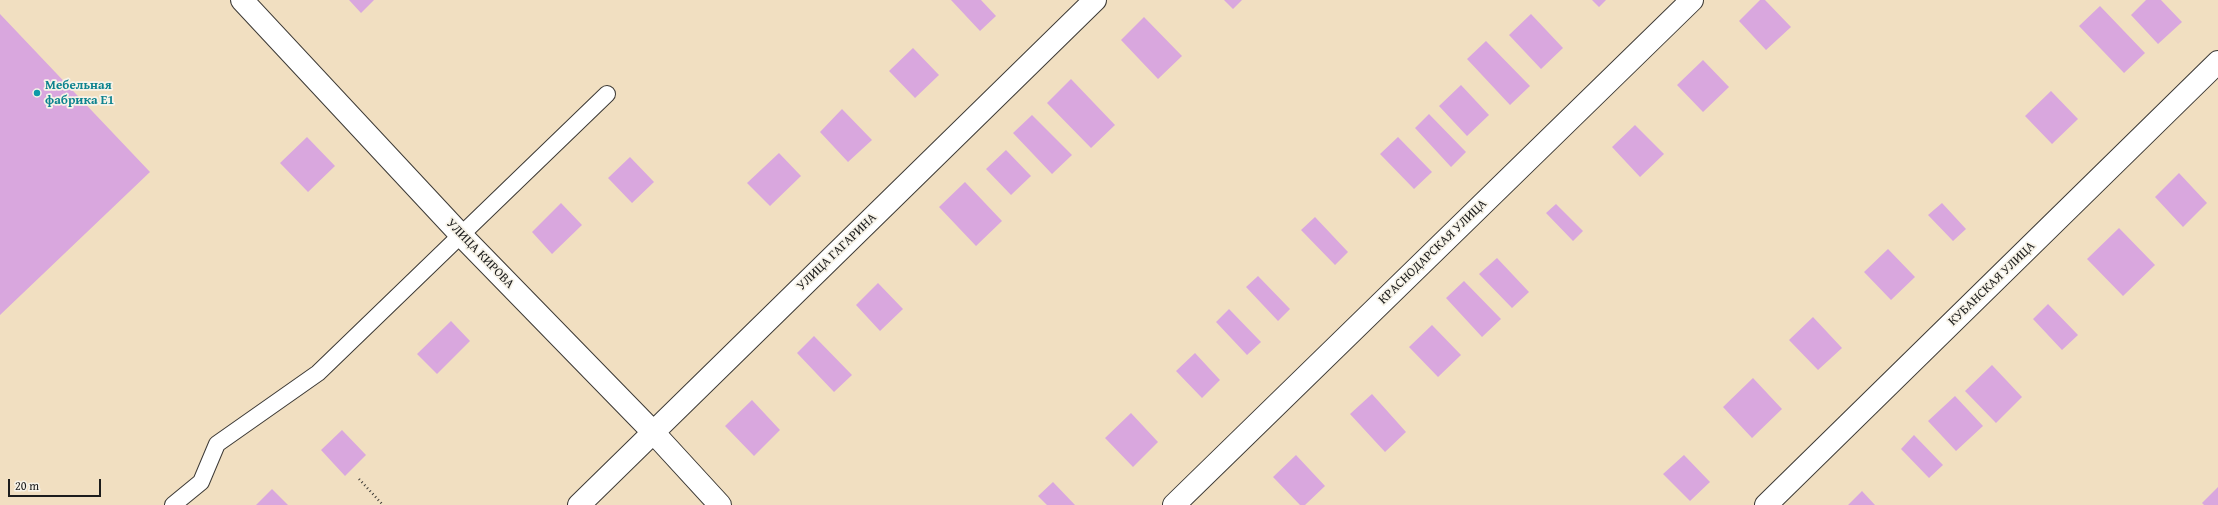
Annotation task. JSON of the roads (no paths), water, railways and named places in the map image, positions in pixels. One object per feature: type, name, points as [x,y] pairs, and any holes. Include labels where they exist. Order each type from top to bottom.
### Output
[{"type":"street","name":"УЛИЦА КИРОВА","points":[[242,0],[461,235],[653,432],[720,505]]},
{"type":"street","name":"УЛИЦА ГАГАРИНА","points":[[578,505],[1095,0]]},
{"type":"street","name":"КРАСНОДАРСКАЯ УЛИЦА","points":[[1174,505],[1692,0]]},
{"type":"street","name":"КУБАНСКАЯ УЛИЦА","points":[[1766,505],[2218,62]]},
{"type":"lane","points":[[173,505],[201,482],[217,444],[318,374],[607,94]]},
{"type":"place","name":"Мебельная фабрика Е1","points":[[37,93]]}]
